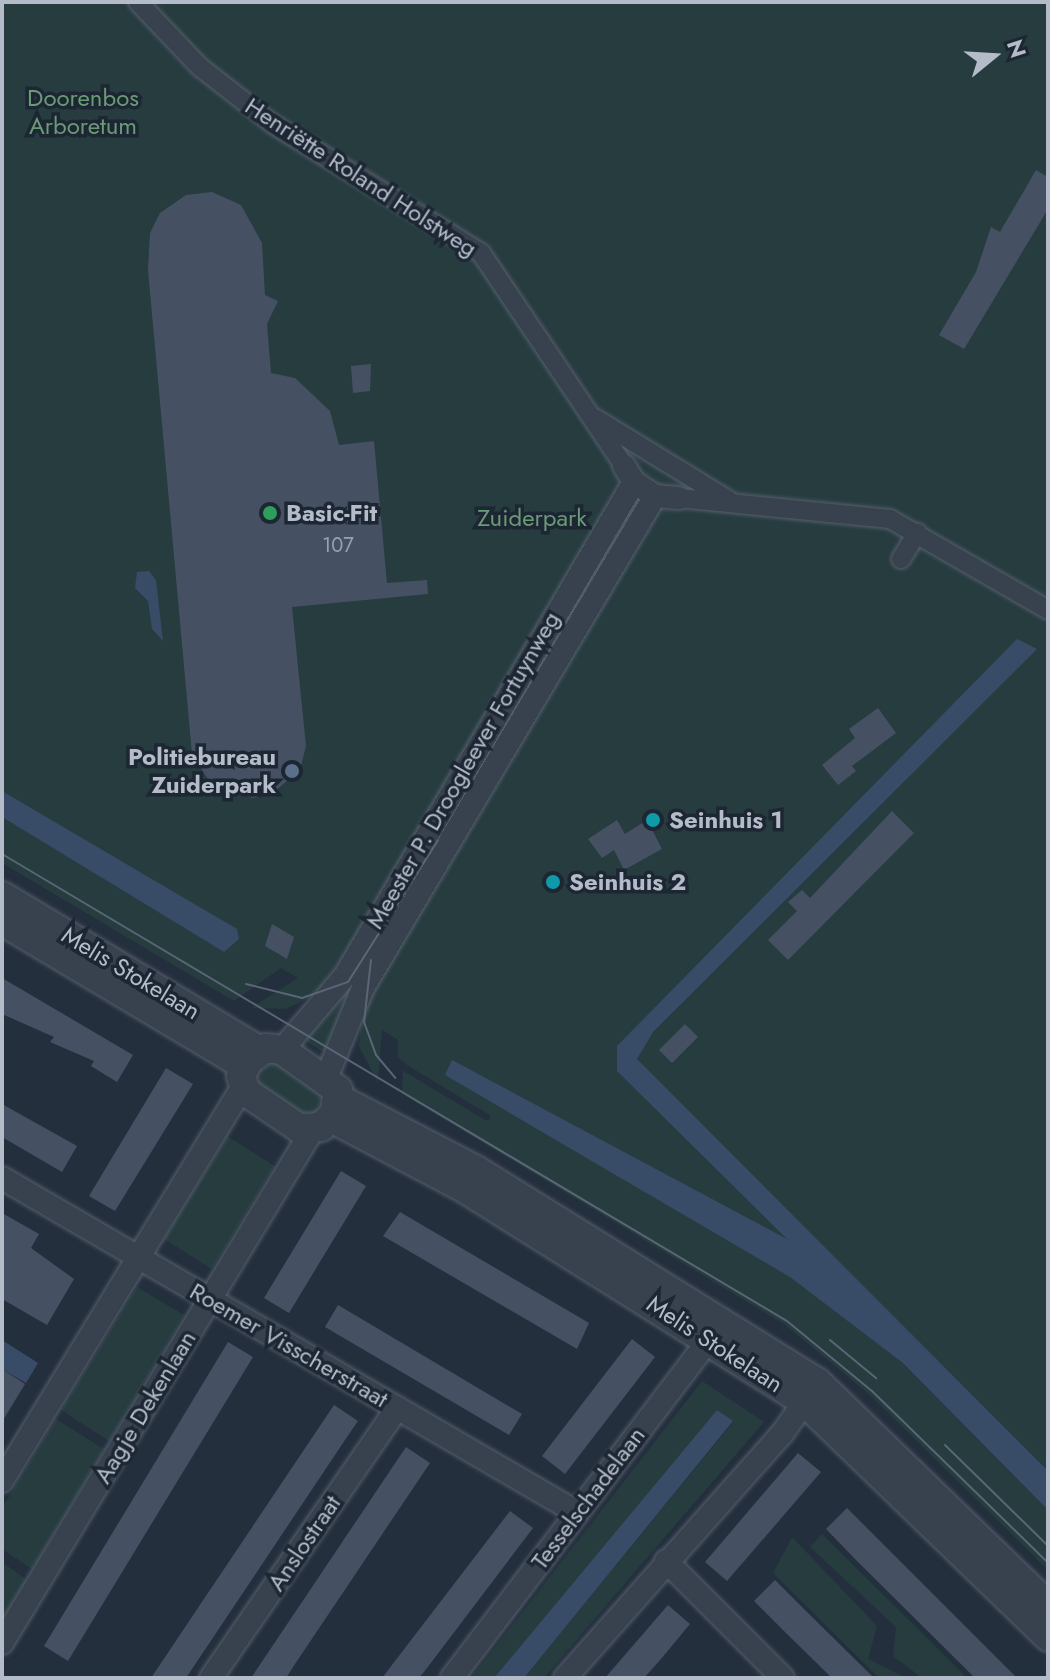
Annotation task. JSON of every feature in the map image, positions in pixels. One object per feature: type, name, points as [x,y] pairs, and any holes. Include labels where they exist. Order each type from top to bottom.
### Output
[{"type":"street","name":"Henriëtte Roland Holstweg","points":[[138,2],[200,67],[273,124],[481,253],[629,474],[655,496],[890,519],[1048,610]]},
{"type":"street","points":[[591,416],[735,505]]},
{"type":"street","name":"Meester P. Droogleever Fortuynweg","points":[[258,1063],[352,964],[629,474]]},
{"type":"street","name":"Meester P. Droogleever Fortuynweg","points":[[328,1105],[363,988],[655,496]]},
{"type":"street","points":[[901,559],[917,533]]},
{"type":"street","name":"Melis Stokelaan","points":[[2,896],[258,1063]]},
{"type":"street","name":"Melis Stokelaan","points":[[2,921],[258,1063]]},
{"type":"street","points":[[258,1063],[328,1105],[299,1128],[250,1099],[258,1063]]},
{"type":"street","points":[[2,1481],[258,1063]]},
{"type":"street","name":"Melis Stokelaan","points":[[328,1105],[464,1188],[717,1329],[811,1392],[1048,1606]]},
{"type":"street","name":"Aagje Dekenlaan","points":[[2,1643],[328,1105]]},
{"type":"street","name":"Roemer Visscherstraat","points":[[2,1178],[576,1512]]},
{"type":"street","name":"Tesselschadelaan","points":[[452,1678],[717,1329]]},
{"type":"street","points":[[565,1678],[811,1392]]},
{"type":"street","name":"Melis Stokelaan","points":[[811,1392],[1048,1637]]},
{"type":"street","name":"Anslostraat","points":[[211,1678],[397,1408]]},
{"type":"street","points":[[666,1561],[783,1678]]},
{"type":"green space","name":"Zuiderpark","points":[[2,2],[1048,2],[1048,1498],[943,1402],[1048,1510],[1048,1570],[869,1394],[784,1324],[402,1094],[403,1071],[487,1121],[491,1116],[407,1065],[398,1057],[398,1040],[382,1030],[378,1083],[359,1046],[361,1015],[329,1055],[300,1038],[314,996],[285,1009],[251,1008],[298,978],[281,968],[234,1001],[2,863],[2,817],[223,951],[2,805]]},
{"type":"green space","points":[[272,1061],[323,1089],[316,1113],[305,1118],[258,1086],[260,1072]]},
{"type":"green space","points":[[227,1136],[275,1166],[212,1269],[164,1239]]},
{"type":"green space","points":[[137,1287],[184,1315],[109,1441],[61,1410]]},
{"type":"green space","points":[[702,1381],[764,1422],[544,1678],[524,1678],[733,1422],[717,1410],[494,1678],[471,1678]]},
{"type":"green space","points":[[56,1419],[104,1449],[32,1569],[2,1549],[2,1508]]},
{"type":"green space","points":[[822,1534],[967,1678],[922,1678],[893,1656],[896,1627],[810,1547]]},
{"type":"green space","points":[[792,1537],[877,1626],[868,1659],[906,1678],[879,1678],[773,1573]]},
{"type":"green space","points":[[2,1562],[26,1579],[2,1620]]},
{"type":"water","points":[[149,571],[156,580],[163,641],[152,629],[148,601],[135,588],[137,572]]},
{"type":"water","points":[[1017,639],[1037,649],[653,1032],[637,1059],[1048,1471],[1048,1510],[903,1363],[790,1277],[445,1075],[452,1060],[787,1239],[617,1071],[617,1046]]},
{"type":"water","points":[[2,791],[237,929],[239,939],[224,952],[2,817]]},
{"type":"water","points":[[2,1340],[38,1363],[26,1383],[2,1369]]},
{"type":"water","points":[[717,1410],[733,1421],[524,1678],[494,1678]]},
{"type":"building","points":[[1036,170],[1048,177],[1048,209],[964,349],[939,335],[976,272],[991,227],[1000,232]]},
{"type":"building","points":[[212,192],[241,205],[262,243],[265,295],[278,301],[267,324],[271,373],[295,378],[330,411],[339,445],[374,441],[387,583],[427,580],[428,594],[292,607],[306,746],[300,770],[275,791],[253,798],[211,784],[192,754],[148,270],[150,233],[160,213],[186,195]]},
{"type":"building","points":[[371,364],[370,391],[353,393],[351,366]]},
{"type":"building","points":[[878,708],[896,733],[852,766],[856,771],[838,785],[822,765],[855,738],[849,729]]},
{"type":"building","points":[[892,811],[914,833],[788,960],[768,940],[797,911],[788,902],[802,890],[810,898]]},
{"type":"building","points":[[617,820],[625,834],[647,820],[662,849],[624,870],[614,850],[602,858],[588,839]]},
{"type":"building","points":[[272,924],[294,937],[287,959],[265,946]]},
{"type":"building","points":[[2,978],[133,1055],[117,1082],[91,1066],[94,1061],[50,1042],[54,1037],[2,1014]]},
{"type":"building","points":[[685,1024],[698,1037],[672,1063],[659,1050]]},
{"type":"building","points":[[166,1068],[193,1084],[115,1211],[89,1196]]},
{"type":"building","points":[[2,1104],[77,1146],[62,1172],[2,1137]]},
{"type":"building","points":[[341,1171],[366,1186],[289,1313],[264,1298]]},
{"type":"building","points":[[400,1212],[589,1323],[577,1349],[383,1236]]},
{"type":"building","points":[[2,1213],[39,1234],[31,1248],[74,1279],[47,1325],[2,1299]]},
{"type":"building","points":[[338,1305],[522,1414],[509,1435],[325,1327]]},
{"type":"building","points":[[632,1339],[655,1357],[565,1474],[542,1456]]},
{"type":"building","points":[[228,1342],[253,1357],[68,1661],[44,1646]]},
{"type":"building","points":[[2,1369],[25,1384],[2,1422]]},
{"type":"building","points":[[334,1405],[358,1421],[186,1678],[151,1678]]},
{"type":"building","points":[[406,1447],[430,1463],[286,1678],[251,1678]]},
{"type":"building","points":[[798,1453],[821,1472],[727,1581],[705,1562]]},
{"type":"building","points":[[847,1508],[1017,1678],[975,1678],[858,1562],[826,1529]]},
{"type":"building","points":[[510,1511],[533,1528],[427,1668],[419,1678],[382,1678]]},
{"type":"building","points":[[775,1580],[874,1678],[832,1678],[787,1634],[754,1601]]},
{"type":"building","points":[[668,1605],[690,1624],[661,1659],[644,1678],[605,1678]]},
{"type":"tram line","points":[[246,984],[302,998],[348,982],[438,840]]},
{"type":"tram line","points":[[2,854],[787,1321],[872,1391],[1048,1563]]},
{"type":"tram line","points":[[371,960],[364,1022],[376,1055],[395,1078]]},
{"type":"tram line","points":[[830,1340],[876,1378]]},
{"type":"tram line","points":[[945,1445],[1048,1546]]},
{"type":"place","name":"Basic-Fit","points":[[270,513]]},
{"type":"place","name":"Politiebureau Zuiderpark","points":[[292,771]]},
{"type":"place","name":"Seinhuis 1","points":[[653,820]]},
{"type":"place","name":"Seinhuis 2","points":[[553,882]]},
{"type":"park label","name":"Doorenbos Arboretum","points":[[83,112]]}]
